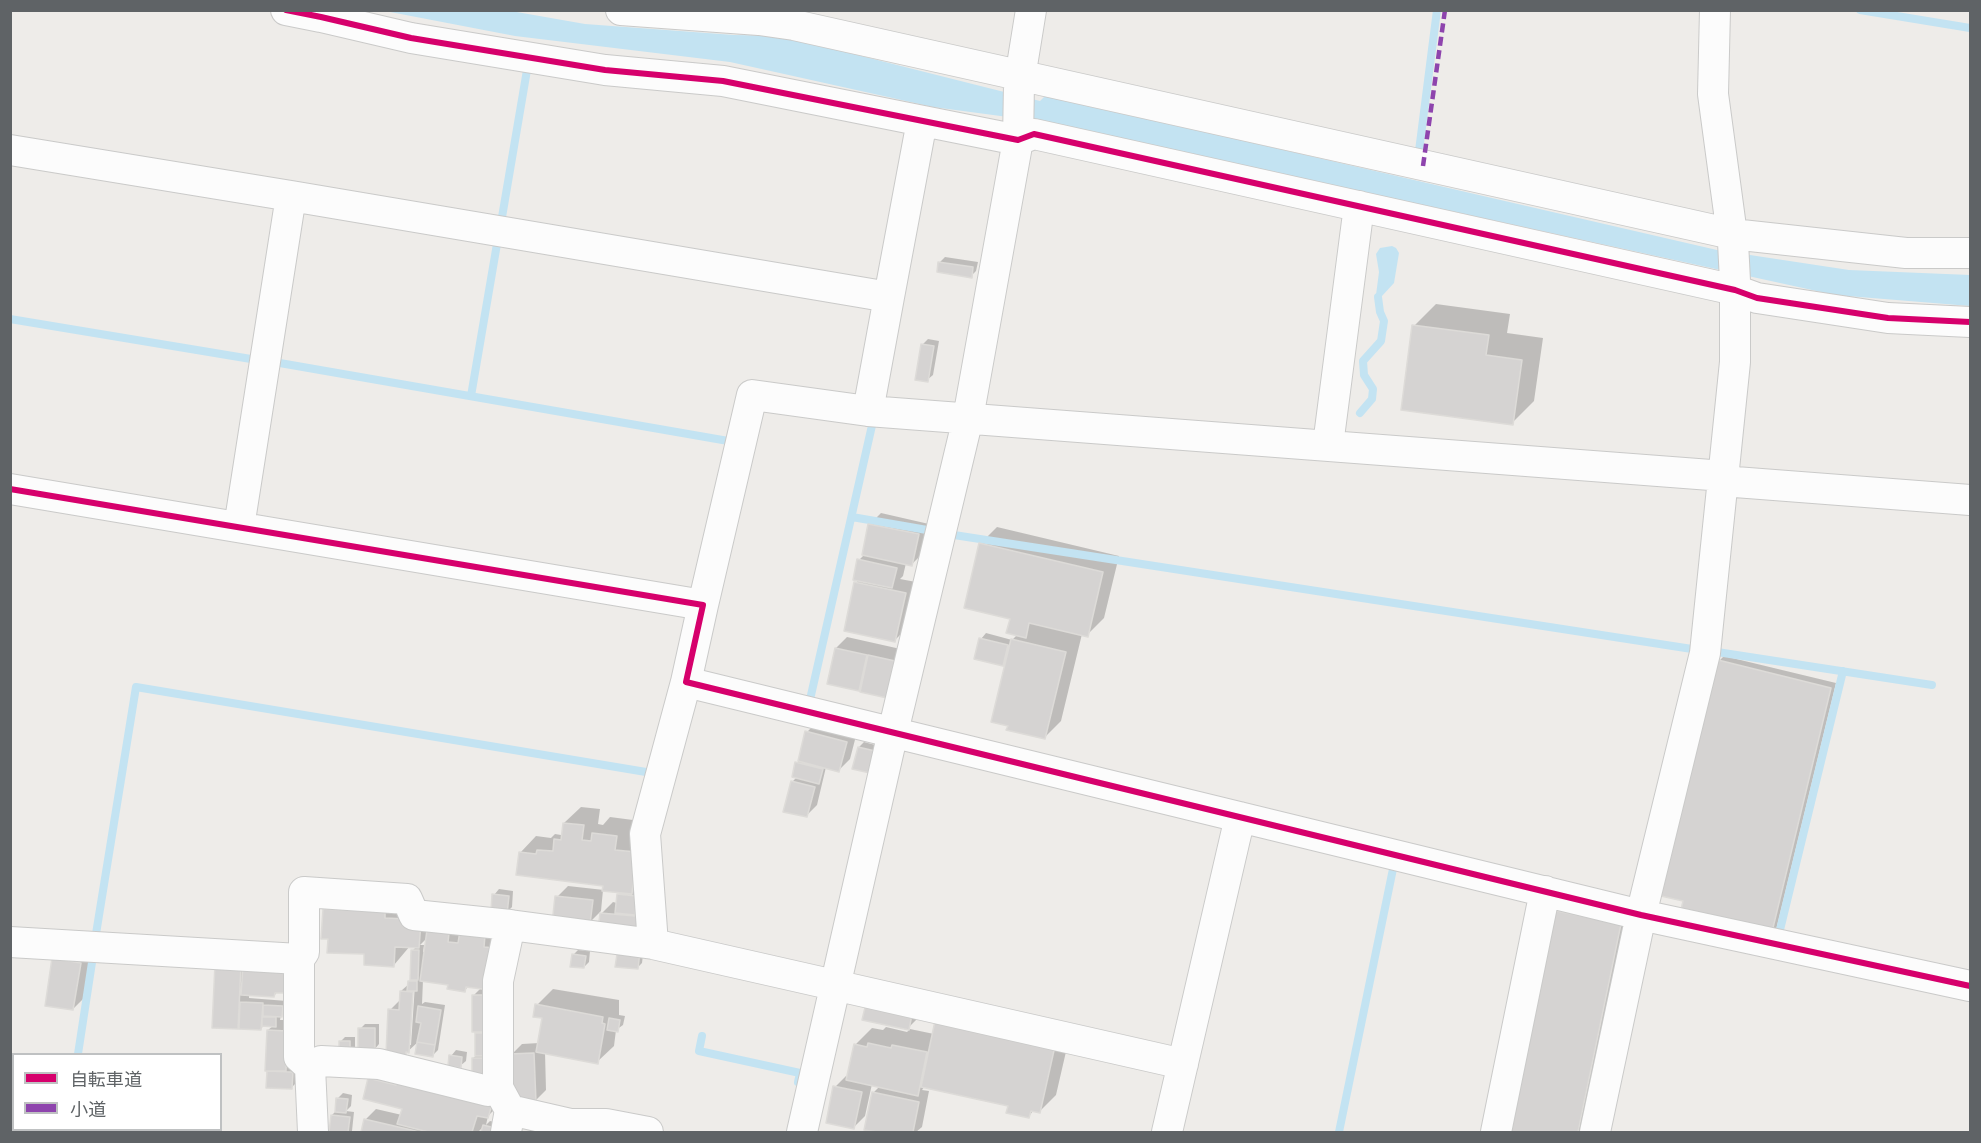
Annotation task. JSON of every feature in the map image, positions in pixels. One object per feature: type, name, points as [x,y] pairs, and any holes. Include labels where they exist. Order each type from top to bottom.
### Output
[{"type":"street","points":[[286,10],[411,38],[605,70],[723,81],[922,121],[1034,134],[1359,206],[1735,285],[1757,298],[1888,318],[1971,322]]},
{"type":"street","points":[[621,10],[760,15],[1020,80],[1732,238],[1906,253],[1971,253]]},
{"type":"street","points":[[802,1132],[893,732],[968,418],[1019,132],[1020,80],[1031,10]]},
{"type":"street","points":[[1594,1132],[1641,915],[1705,653],[1735,362],[1735,285],[1732,238],[1713,94],[1715,10]]},
{"type":"street","points":[[868,411],[922,121]]},
{"type":"street","points":[[10,150],[889,297]]},
{"type":"street","points":[[239,527],[291,196]]},
{"type":"street","points":[[1328,446],[1359,206]]},
{"type":"street","points":[[654,944],[645,834],[686,682],[752,395],[868,411],[1724,476],[1735,482],[1971,500]]},
{"type":"street","points":[[12,496],[239,527],[703,605]]},
{"type":"street","points":[[686,682],[1641,915],[1971,986]]},
{"type":"street","points":[[1167,1132],[1240,817]]},
{"type":"street","points":[[1496,1132],[1545,891]]},
{"type":"street","points":[[313,1132],[310,1067],[299,1057],[299,959],[304,952],[304,892],[406,899],[414,915],[654,944],[1183,1064]]},
{"type":"street","points":[[505,1110],[498,981],[510,925]]},
{"type":"street","points":[[10,942],[299,959]]},
{"type":"street","points":[[310,1067],[321,1061],[379,1064],[488,1091],[505,1110],[571,1125],[606,1125],[648,1132]]},
{"type":"water","points":[[385,11],[511,11],[585,24],[734,35],[782,36],[1040,101],[1046,95],[1717,250],[1849,270],[1970,275],[1970,306],[1835,295],[1038,121],[933,107],[730,62],[515,36]]},
{"type":"water","points":[[1392,246],[1399,253],[1394,283],[1382,296],[1378,297],[1376,295],[1379,272],[1376,254],[1380,248]]},
{"type":"building","points":[[938,262],[973,267],[972,278],[937,272]]},
{"type":"building","points":[[1412,325],[1489,335],[1486,355],[1522,360],[1513,425],[1401,410]]},
{"type":"building","points":[[921,344],[934,346],[928,382],[915,380]]},
{"type":"building","points":[[868,524],[919,534],[912,566],[862,555]]},
{"type":"building","points":[[979,543],[1103,572],[1088,637],[1029,623],[1026,638],[1006,633],[1010,619],[964,608]]},
{"type":"building","points":[[857,559],[897,568],[892,588],[853,580]]},
{"type":"building","points":[[854,582],[906,593],[895,642],[844,631]]},
{"type":"building","points":[[979,638],[1008,645],[1003,666],[974,659]]},
{"type":"building","points":[[1011,639],[1066,652],[1045,739],[1006,730],[1008,726],[991,722]]},
{"type":"building","points":[[835,648],[867,655],[859,691],[827,684]]},
{"type":"building","points":[[868,655],[895,661],[887,698],[860,692]]},
{"type":"building","points":[[1718,660],[1831,688],[1771,936],[1680,914],[1683,901],[1661,896]]},
{"type":"building","points":[[805,731],[847,742],[839,772],[798,761]]},
{"type":"building","points":[[858,747],[875,751],[870,773],[852,769]]},
{"type":"building","points":[[795,762],[823,769],[819,784],[792,777]]},
{"type":"building","points":[[791,781],[815,787],[807,817],[783,812]]},
{"type":"building","points":[[563,823],[584,825],[582,840],[591,841],[592,833],[617,836],[615,850],[636,852],[632,894],[602,891],[603,886],[516,875],[519,852],[536,854],[537,850],[553,851],[554,839],[561,840]]},
{"type":"building","points":[[492,894],[509,896],[507,914],[491,912]]},
{"type":"building","points":[[617,894],[636,896],[635,915],[615,913]]},
{"type":"building","points":[[555,896],[593,900],[590,924],[552,924]]},
{"type":"building","points":[[323,909],[385,912],[385,918],[421,922],[419,948],[395,947],[394,967],[364,965],[364,954],[327,953],[328,939],[321,939]]},
{"type":"building","points":[[1552,910],[1621,924],[1578,1132],[1506,1132]]},
{"type":"building","points":[[600,913],[647,917],[644,936],[598,931]]},
{"type":"building","points":[[427,930],[449,933],[448,942],[458,943],[460,931],[485,935],[484,947],[495,948],[490,990],[466,987],[465,992],[447,989],[448,985],[420,981]]},
{"type":"building","points":[[618,948],[640,951],[638,969],[615,967]]},
{"type":"building","points":[[411,950],[419,950],[418,980],[410,980]]},
{"type":"building","points":[[572,954],[586,956],[584,968],[570,967]]},
{"type":"building","points":[[52,958],[81,963],[73,1010],[45,1006]]},
{"type":"building","points":[[215,964],[241,965],[238,1029],[212,1028]]},
{"type":"building","points":[[243,965],[289,967],[288,993],[275,993],[274,997],[241,995]]},
{"type":"building","points":[[408,981],[417,981],[417,991],[407,991]]},
{"type":"building","points":[[400,991],[413,992],[409,1053],[406,1052],[406,1056],[386,1054],[388,1009],[399,1010]]},
{"type":"building","points":[[472,995],[493,995],[493,1032],[472,1032]]},
{"type":"building","points":[[867,999],[913,1009],[909,1030],[862,1020]]},
{"type":"building","points":[[240,1002],[263,1003],[261,1030],[239,1029]]},
{"type":"building","points":[[535,1004],[603,1017],[602,1023],[605,1024],[598,1064],[536,1052],[542,1018],[533,1017]]},
{"type":"building","points":[[263,1005],[283,1006],[282,1017],[263,1016]]},
{"type":"building","points":[[418,1006],[441,1010],[435,1045],[417,1042],[421,1023],[416,1022]]},
{"type":"building","points":[[262,1017],[276,1017],[276,1027],[262,1026]]},
{"type":"building","points":[[609,1018],[620,1020],[618,1032],[607,1030]]},
{"type":"building","points":[[935,1021],[1055,1046],[1040,1113],[1031,1111],[1029,1118],[1006,1113],[1008,1106],[921,1087]]},
{"type":"building","points":[[358,1028],[375,1028],[375,1051],[358,1051]]},
{"type":"building","points":[[267,1030],[287,1031],[286,1071],[265,1071]]},
{"type":"building","points":[[475,1033],[492,1033],[492,1056],[475,1056]]},
{"type":"building","points":[[339,1041],[350,1041],[350,1054],[339,1054]]},
{"type":"building","points":[[417,1042],[435,1045],[433,1057],[415,1054]]},
{"type":"building","points":[[868,1043],[927,1052],[918,1096],[846,1080],[854,1044],[867,1047]]},
{"type":"building","points":[[534,1053],[536,1103],[511,1104],[509,1054]]},
{"type":"building","points":[[449,1055],[462,1057],[461,1068],[448,1066]]},
{"type":"building","points":[[472,1058],[492,1058],[492,1075],[472,1075]]},
{"type":"building","points":[[267,1071],[293,1072],[292,1089],[266,1088]]},
{"type":"building","points":[[10,1074],[12,1074],[12,1106],[10,1106]]},
{"type":"building","points":[[368,1078],[396,1085],[396,1082],[493,1101],[488,1118],[477,1116],[472,1132],[428,1132],[397,1124],[402,1109],[363,1099]]},
{"type":"building","points":[[833,1086],[862,1092],[854,1129],[826,1123]]},
{"type":"building","points":[[872,1092],[919,1102],[913,1132],[864,1130]]},
{"type":"building","points":[[336,1098],[348,1099],[346,1113],[335,1112]]},
{"type":"building","points":[[331,1115],[350,1117],[348,1132],[329,1132]]},
{"type":"building","points":[[364,1119],[420,1132],[361,1132]]},
{"type":"building","points":[[483,1125],[499,1129],[498,1132],[481,1132]]},
{"type":"waterway","points":[[1419,151],[1437,10]]},
{"type":"waterway","points":[[1860,10],[1970,28]]},
{"type":"waterway","points":[[501,223],[527,70]]},
{"type":"waterway","points":[[471,396],[498,238]]},
{"type":"waterway","points":[[1360,413],[1372,399],[1373,389],[1364,375],[1363,361],[1381,341],[1384,321],[1378,297]]},
{"type":"waterway","points":[[10,319],[257,360]]},
{"type":"waterway","points":[[274,362],[734,442]]},
{"type":"waterway","points":[[809,704],[873,421]]},
{"type":"waterway","points":[[852,517],[927,530]]},
{"type":"waterway","points":[[954,535],[1692,649]]},
{"type":"waterway","points":[[1717,652],[1932,685]]},
{"type":"waterway","points":[[1778,938],[1843,671]]},
{"type":"waterway","points":[[95,940],[136,687],[652,773],[652,771]]},
{"type":"waterway","points":[[1339,1132],[1394,864]]},
{"type":"waterway","points":[[78,1053],[93,956]]},
{"type":"waterway","points":[[702,1036],[699,1051],[800,1073],[798,1082]]},
{"type":"marked path","points":[[1423,166],[1445,10]]},
{"type":"cycle path","points":[[286,10],[411,38],[605,70],[723,81],[1018,140],[1034,134],[1735,290],[1757,298],[1888,318],[1970,322]]},
{"type":"cycle path","points":[[10,489],[703,605],[686,682],[1641,915],[1970,986]]}]
